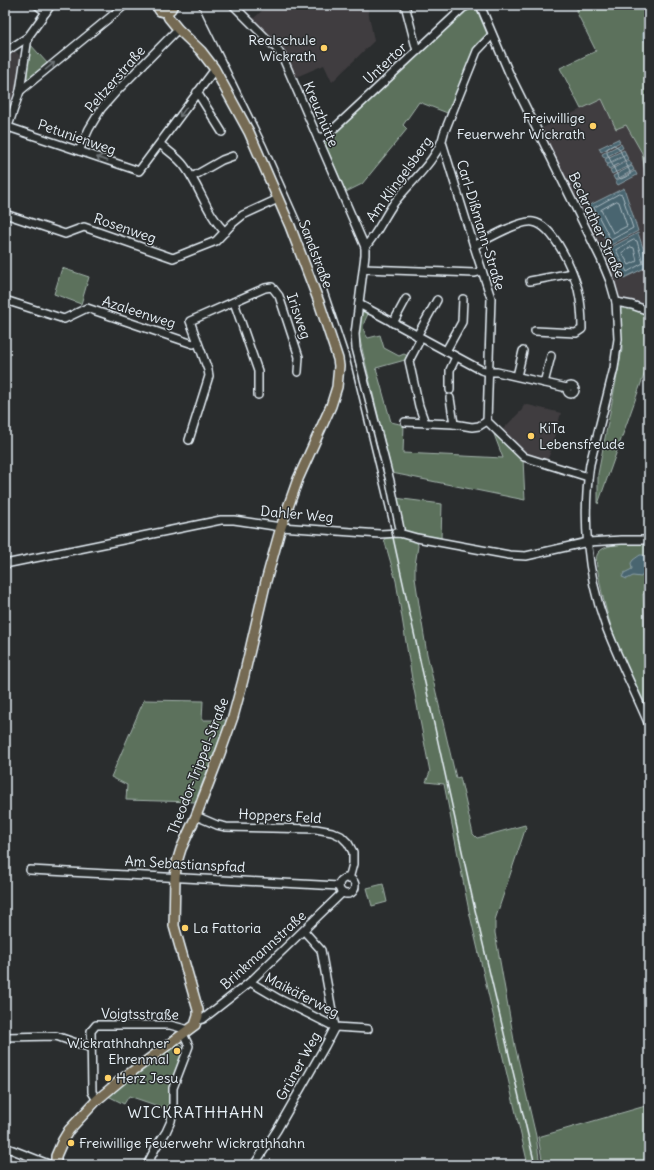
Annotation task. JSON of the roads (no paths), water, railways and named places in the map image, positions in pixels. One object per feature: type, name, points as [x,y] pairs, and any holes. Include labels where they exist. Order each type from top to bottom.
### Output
[{"type":"main road","name":"Sandstraße","points":[[156,5],[160,11],[166,12],[178,29],[202,51],[215,69],[249,132],[278,199],[319,302],[338,359],[339,372],[337,387],[331,406],[298,479],[281,527]]},
{"type":"main road","points":[[166,12],[170,10],[173,5]]},
{"type":"main road","name":"Theodor-Trippel-Straße","points":[[198,1018],[174,926],[175,877],[181,849],[196,816],[233,717],[245,673],[266,581],[281,527]]},
{"type":"main road","points":[[56,1164],[56,1156],[69,1130],[97,1100],[122,1079],[195,1025],[198,1018]]},
{"type":"street","points":[[37,5],[46,12]]},
{"type":"street","points":[[5,52],[28,37],[51,5]]},
{"type":"street","points":[[20,91],[125,5]]},
{"type":"street","name":"Kreuzhütte","points":[[233,5],[277,49],[283,58],[365,247]]},
{"type":"street","points":[[406,5],[417,51]]},
{"type":"street","name":"Untertor","points":[[318,139],[327,135],[463,8],[469,5]]},
{"type":"street","name":"Beckrather Straße","points":[[480,5],[508,73],[601,259],[610,281],[616,302],[618,326],[617,352],[588,477],[588,542],[594,586],[605,624],[649,725]]},
{"type":"street","name":"Peltzerstraße","points":[[79,151],[102,109],[116,92],[178,29]]},
{"type":"street","name":"Am Klingelsberg","points":[[365,247],[395,202],[435,155],[442,142],[444,133],[477,51],[492,35]]},
{"type":"street","points":[[5,135],[20,91],[28,37]]},
{"type":"street","points":[[215,69],[160,144],[185,166],[202,199],[220,228],[225,232],[243,215],[278,199]]},
{"type":"street","points":[[198,92],[222,132]]},
{"type":"street","name":"Petunienweg","points":[[8,127],[139,171],[160,144]]},
{"type":"street","name":"Carl-Dißmann-Straße","points":[[442,142],[491,298],[487,420]]},
{"type":"street","points":[[192,177],[222,160],[233,156]]},
{"type":"street","name":"Rosenweg","points":[[5,214],[66,234],[84,227],[173,258],[216,241],[225,232]]},
{"type":"street","points":[[474,246],[522,223],[533,222],[545,228],[553,237],[563,254],[578,288],[582,312],[582,329],[576,333],[534,331]]},
{"type":"street","points":[[365,247],[364,269],[355,334],[356,348],[390,481],[400,528],[399,533]]},
{"type":"street","points":[[364,269],[475,274],[482,271]]},
{"type":"street","points":[[530,281],[572,273]]},
{"type":"street","name":"Irisweg","points":[[197,342],[190,320],[265,288],[272,287],[279,296],[299,358],[298,372]]},
{"type":"street","points":[[393,323],[406,299]]},
{"type":"street","points":[[446,351],[462,322],[463,299]]},
{"type":"street","name":"Azaleenweg","points":[[5,300],[64,320],[87,308],[193,344],[197,342]]},
{"type":"street","points":[[425,422],[419,406],[409,361],[436,300]]},
{"type":"street","points":[[234,302],[258,371],[258,395]]},
{"type":"street","points":[[616,302],[632,305],[649,311]]},
{"type":"street","points":[[359,304],[456,357],[489,372],[517,376],[567,388]]},
{"type":"street","points":[[189,440],[209,376],[197,342]]},
{"type":"street","points":[[517,376],[523,351]]},
{"type":"street","points":[[544,383],[551,356]]},
{"type":"street","points":[[450,390],[450,370],[456,357]]},
{"type":"street","points":[[450,398],[454,424]]},
{"type":"street","points":[[405,422],[454,424],[472,427],[479,426],[487,420],[524,457],[588,477]]},
{"type":"street","name":"Dahler Weg","points":[[5,564],[221,520],[234,520],[281,527],[380,534],[399,533],[509,555],[526,556],[588,542],[649,540]]},
{"type":"street","name":"Hoppers Feld","points":[[196,816],[226,827],[316,829],[332,832],[341,836],[348,843],[353,852],[353,864],[349,879]]},
{"type":"street","name":"Am Sebastianspfad","points":[[30,870],[175,877],[340,890]]},
{"type":"street","points":[[349,879],[354,884],[354,890],[348,894],[340,890],[342,880],[349,879]]},
{"type":"street","name":"Brinkmannstraße","points":[[198,1018],[204,1019],[250,982],[304,932],[340,890]]},
{"type":"street","name":"Grüner Weg","points":[[254,1165],[277,1130],[335,1028],[321,950],[304,932]]},
{"type":"street","name":"Maikäferweg","points":[[250,982],[335,1028],[368,1029]]},
{"type":"street","name":"Voigtsstraße","points":[[97,1100],[92,1092],[91,1048],[91,1031],[96,1025],[170,1025],[185,1033]]},
{"type":"street","points":[[147,1165],[171,1121],[173,1110],[173,1088],[189,1046],[185,1033]]},
{"type":"street","points":[[5,1036],[56,1036],[91,1048]]},
{"type":"street","points":[[5,1146],[51,1165],[56,1164]]},
{"type":"water","points":[[646,29],[649,30],[649,46],[643,39],[643,32]]},
{"type":"water","points":[[618,139],[620,142],[601,152],[599,148]]},
{"type":"water","points":[[621,144],[623,148],[604,158],[602,154]]},
{"type":"water","points":[[624,150],[626,154],[607,164],[605,159]]},
{"type":"water","points":[[626,155],[628,159],[609,169],[607,165]]},
{"type":"water","points":[[629,160],[632,165],[612,174],[610,170]]},
{"type":"water","points":[[632,166],[634,170],[615,180],[613,176]]},
{"type":"water","points":[[635,171],[637,175],[618,185],[615,181]]},
{"type":"water","points":[[624,188],[638,231],[609,246],[588,206]]},
{"type":"water","points":[[638,233],[649,266],[624,278],[610,248]]},
{"type":"water","points":[[640,555],[648,557],[646,570],[641,577],[633,576],[627,579],[622,577],[624,573],[632,569],[631,563]]},
{"type":"waterway","points":[[639,5],[649,16]]},
{"type":"railway","points":[[198,5],[266,144],[315,254],[349,356],[392,533],[475,910],[535,1165]]},
{"type":"place","name":"Realschule Wickrath","points":[[324,48]]},
{"type":"place","name":"Freiwillige Feuerwehr Wickrath","points":[[593,126]]},
{"type":"place","name":"KiTa Lebensfreude","points":[[531,436]]},
{"type":"place","name":"La Fattoria","points":[[185,928]]},
{"type":"place","name":"Wickrathhahner Ehrenmal","points":[[177,1051]]},
{"type":"place","name":"Herz Jesu","points":[[108,1078]]},
{"type":"place","name":"Freiwillige Feuerwehr Wickrathhahn","points":[[71,1143]]},
{"type":"district","name":"WICKRATHHAHN","points":[[196,1112]]}]
